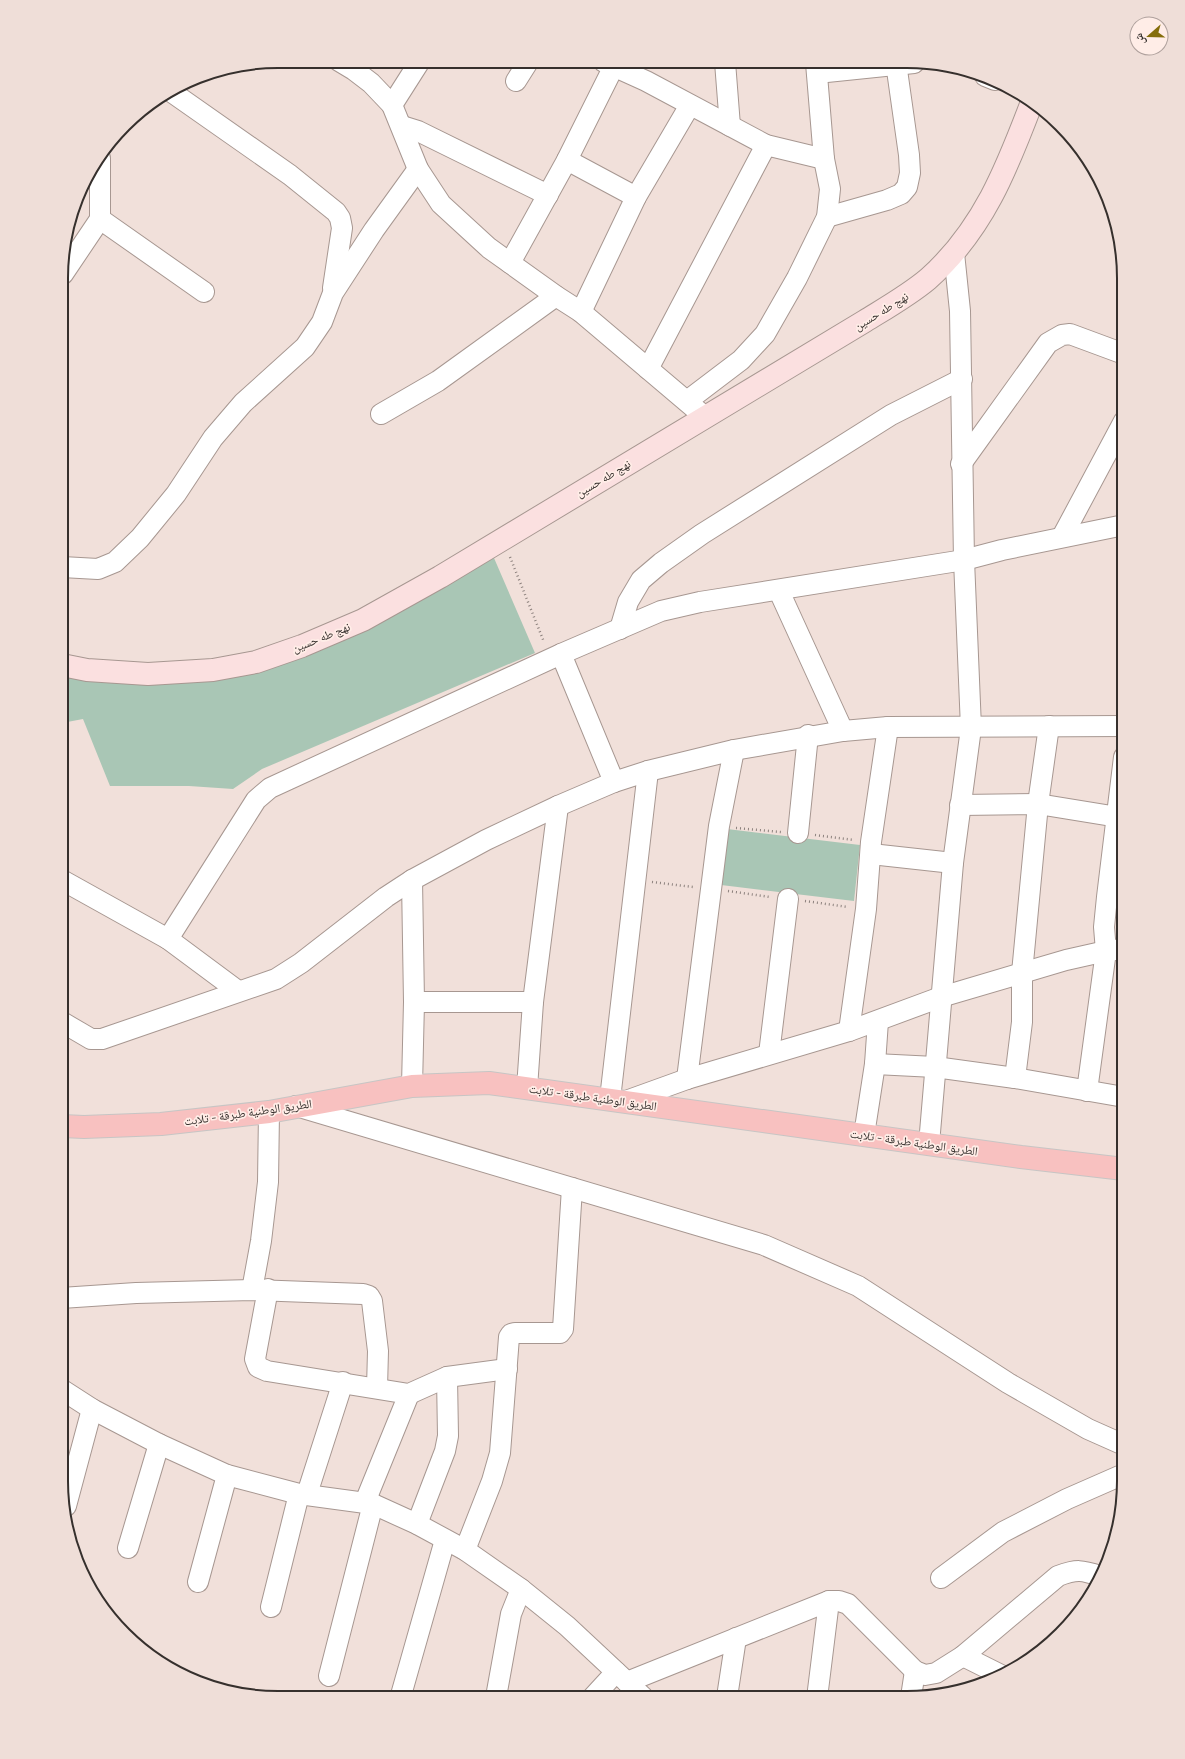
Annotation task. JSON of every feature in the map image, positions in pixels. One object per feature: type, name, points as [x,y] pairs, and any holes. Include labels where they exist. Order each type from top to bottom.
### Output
[{"type":"main road","name":"نهج طه حسين","points":[[68,666],[87,670],[148,674],[213,670],[256,662],[302,646],[363,620],[440,577],[502,538],[908,294],[928,279],[954,253],[975,226],[1001,179],[1030,107]]},
{"type":"main road","name":"الطريق الوطنية طبرقة - تلابت","points":[[68,1126],[161,1124],[269,1112],[412,1086],[489,1083],[1021,1157],[1117,1168]]},
{"type":"street","points":[[351,68],[371,82],[392,105],[402,126],[418,169],[441,204],[489,248],[581,312],[705,417]]},
{"type":"street","points":[[392,105],[416,68]]},
{"type":"street","points":[[516,81],[524,68]]},
{"type":"street","points":[[510,263],[568,160],[607,68]]},
{"type":"street","points":[[627,68],[645,72],[690,105],[766,145],[824,159]]},
{"type":"street","points":[[725,68],[730,126]]},
{"type":"street","points":[[687,401],[741,360],[765,334],[797,278],[828,217],[830,189],[824,159],[816,68]]},
{"type":"street","points":[[828,217],[887,200],[901,194],[907,187],[910,173],[902,68]]},
{"type":"street","points":[[68,567],[98,569],[115,562],[140,538],[176,494],[213,438],[243,403],[305,347],[322,322],[332,293],[342,228],[340,218],[336,212],[290,175],[175,95]]},
{"type":"street","points":[[581,312],[636,197],[690,105]]},
{"type":"street","points":[[402,126],[418,131],[548,195]]},
{"type":"street","points":[[648,369],[766,145]]},
{"type":"street","points":[[568,160],[636,197]]},
{"type":"street","points":[[68,265],[100,219],[100,166]]},
{"type":"street","points":[[332,293],[374,230],[418,169]]},
{"type":"street","points":[[100,219],[204,292]]},
{"type":"street","points":[[929,1144],[953,863],[971,728],[964,560],[960,311],[954,253]]},
{"type":"street","points":[[381,414],[438,380],[556,296]]},
{"type":"street","points":[[962,464],[1048,343],[1053,339],[1070,334],[1117,351]]},
{"type":"street","points":[[620,628],[628,602],[640,580],[661,563],[702,534],[891,415],[962,378]]},
{"type":"street","points":[[1062,537],[1117,434]]},
{"type":"street","points":[[168,939],[256,800],[270,788],[620,628],[661,611],[700,602],[779,591],[964,560],[1062,537],[1117,526]]},
{"type":"street","points":[[779,591],[843,731]]},
{"type":"street","points":[[556,656],[614,782]]},
{"type":"street","points":[[1015,1078],[1022,1022],[1022,973],[1038,804],[1049,726]]},
{"type":"street","points":[[68,1026],[91,1039],[102,1039],[276,979],[302,963],[386,897],[412,880],[486,840],[558,806],[614,782],[648,771],[734,750],[808,735],[843,731],[888,727],[971,728],[1117,726]]},
{"type":"street","points":[[850,1031],[888,727]]},
{"type":"street","points":[[798,833],[808,735]]},
{"type":"street","points":[[688,1079],[719,826],[734,750]]},
{"type":"street","points":[[648,771],[636,880],[618,1100],[850,1031],[941,997],[1066,960],[1115,950]]},
{"type":"street","points":[[960,805],[1038,804],[1117,817]]},
{"type":"street","points":[[527,1088],[533,1002],[558,806]]},
{"type":"street","points":[[1088,1092],[1115,950],[1104,927],[1106,896],[1117,834]]},
{"type":"street","points":[[871,854],[953,863]]},
{"type":"street","points":[[412,880],[414,1002],[412,1086]]},
{"type":"street","points":[[68,883],[168,939],[238,991]]},
{"type":"street","points":[[769,1054],[788,899]]},
{"type":"street","points":[[414,1002],[533,1002]]},
{"type":"street","points":[[864,1135],[875,1064],[878,1021]]},
{"type":"street","points":[[875,1064],[936,1067],[1015,1078],[1117,1096]]},
{"type":"street","points":[[296,1106],[764,1245],[858,1286],[1008,1383],[1088,1429],[1117,1442]]},
{"type":"street","points":[[269,1112],[268,1182],[261,1241],[260,1290],[254,1359],[258,1367],[267,1371],[343,1382],[409,1394],[447,1377],[507,1370]]},
{"type":"street","points":[[465,1550],[492,1481],[500,1453],[509,1337],[511,1334],[560,1333],[564,1329],[572,1188]]},
{"type":"street","points":[[68,1298],[136,1293],[260,1290],[362,1294],[369,1296],[372,1301],[378,1351],[377,1388]]},
{"type":"street","points":[[417,1524],[445,1451],[448,1436],[447,1377]]},
{"type":"street","points":[[271,1606],[303,1494],[343,1382]]},
{"type":"street","points":[[68,1394],[92,1409],[159,1444],[227,1475],[303,1494],[369,1503],[417,1524],[465,1550],[520,1588],[567,1626],[637,1691]]},
{"type":"street","points":[[329,1676],[369,1503],[409,1394]]},
{"type":"street","points":[[68,1497],[92,1409]]},
{"type":"street","points":[[128,1548],[159,1444]]},
{"type":"street","points":[[198,1582],[227,1475]]},
{"type":"street","points":[[940,1578],[1004,1532],[1067,1499],[1117,1477]]},
{"type":"street","points":[[402,1691],[445,1540]]},
{"type":"street","points":[[602,1691],[622,1677],[736,1638],[829,1601],[840,1600],[848,1604],[915,1671],[925,1675],[936,1673],[962,1656],[1058,1576],[1072,1571],[1081,1570],[1095,1574]]},
{"type":"street","points":[[497,1691],[511,1614],[520,1588]]},
{"type":"street","points":[[818,1691],[829,1601]]},
{"type":"street","points":[[728,1691],[736,1638]]},
{"type":"street","points":[[962,1656],[994,1672]]},
{"type":"street","points":[[913,1691],[915,1671]]},
{"type":"path","points":[[502,538],[556,656]]},
{"type":"path","points":[[636,880],[866,909]]},
{"type":"green space","points":[[494,558],[535,653],[262,769],[233,789],[189,786],[110,786],[83,719],[68,722],[68,676],[118,680],[348,632]]},
{"type":"green space","points":[[719,828],[860,845],[854,901],[713,884]]}]
